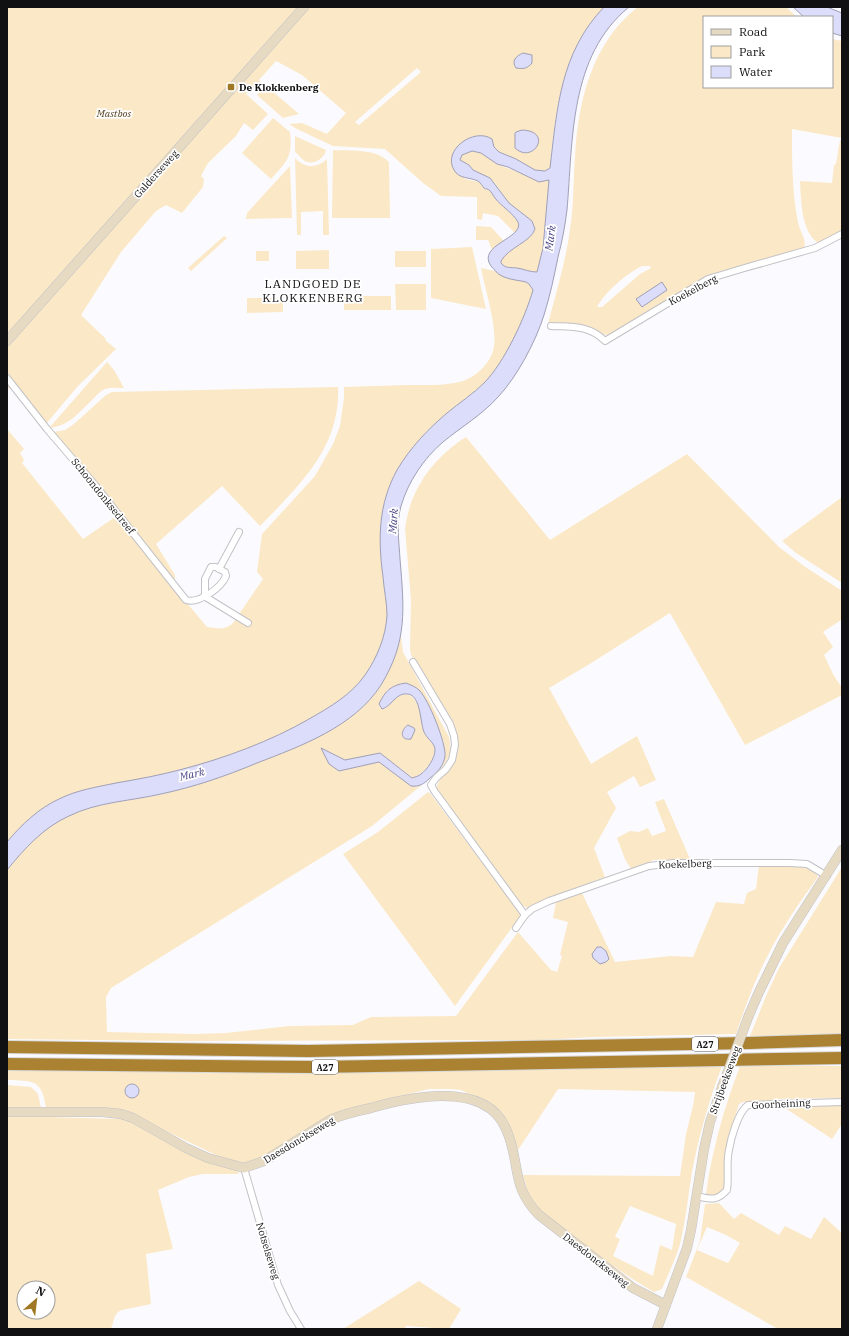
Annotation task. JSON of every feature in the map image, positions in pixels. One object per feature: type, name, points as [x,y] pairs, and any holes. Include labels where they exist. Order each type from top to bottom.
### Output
[{"type":"highway","name":"A27","points":[[7,1047],[308,1050],[749,1043],[842,1040]]},
{"type":"highway","name":"A27","points":[[7,1064],[315,1067],[842,1058]]},
{"type":"street","name":"Galderseweg","points":[[7,341],[304,7]]},
{"type":"street","name":"Koekelberg","points":[[551,326],[589,329],[599,334],[605,341],[708,279],[815,248],[842,234]]},
{"type":"street","name":"Schoondonksedreef","points":[[7,378],[47,429],[95,485],[186,600],[193,601],[205,596],[219,586],[226,574],[219,569]]},
{"type":"street","points":[[239,532],[219,569],[211,567],[208,571],[205,579],[205,596],[248,623]]},
{"type":"street","points":[[414,662],[450,724],[454,736],[455,745],[452,760],[431,786],[525,915]]},
{"type":"street","name":"Strijbeekseweg","points":[[657,1329],[687,1248],[705,1142],[722,1087],[749,1015],[783,943],[827,876],[842,850]]},
{"type":"street","name":"Koekelberg","points":[[516,928],[525,915],[532,909],[576,891],[649,866],[662,864],[790,863],[807,864],[827,876]]},
{"type":"street","name":"Daesdonckseweg","points":[[244,1168],[264,1161],[330,1120],[340,1116],[405,1099],[444,1096],[471,1099],[488,1107],[504,1124],[511,1141],[519,1186],[531,1207],[539,1215],[633,1288],[666,1305]]},
{"type":"street","name":"Goorheining","points":[[696,1196],[709,1199],[720,1198],[727,1190],[729,1150],[738,1121],[745,1107],[748,1105],[842,1102]]},
{"type":"street","points":[[7,1112],[114,1112],[133,1118],[186,1148],[208,1158],[244,1168]]},
{"type":"street","name":"Notselseweg","points":[[244,1168],[278,1285],[290,1311],[301,1329]]},
{"type":"green space","name":"Mastbos","points":[[7,7],[604,7],[590,24],[570,62],[558,104],[550,168],[545,171],[535,170],[516,159],[495,150],[493,143],[485,136],[473,136],[454,150],[465,179],[479,182],[483,187],[490,191],[517,220],[519,227],[515,233],[498,216],[483,213],[482,220],[477,219],[477,197],[441,196],[423,183],[385,149],[333,146],[289,124],[302,123],[327,134],[346,113],[302,75],[276,61],[259,80],[262,83],[254,92],[250,89],[246,94],[268,114],[253,130],[244,123],[236,136],[208,163],[201,176],[204,179],[203,187],[182,213],[166,205],[156,211],[121,252],[81,315],[106,339],[105,340],[116,349],[78,386],[46,424],[14,390],[9,388],[7,392]],"holes":[[[417,68],[421,72],[359,125],[355,122]]]},
{"type":"green space","points":[[638,7],[786,7],[796,16],[703,16],[703,88],[833,88],[833,39],[842,41],[842,138],[792,129],[793,188],[798,222],[805,242],[804,249],[712,274],[609,336],[579,327],[548,324],[568,241],[572,211],[577,136],[584,94],[590,74],[609,37],[622,21]],"holes":[[[642,266],[650,266],[651,268],[640,274],[602,307],[597,307],[605,295],[616,284]],[[662,282],[667,290],[642,307]]]},
{"type":"green space","points":[[265,85],[299,114],[283,118],[257,95]]},
{"type":"green space","points":[[273,118],[290,132],[291,141],[287,159],[271,179],[242,153]]},
{"type":"green space","points":[[295,136],[326,150],[323,157],[313,162],[302,159],[295,152]]},
{"type":"green space","points":[[840,140],[842,140],[842,230],[818,243],[812,238],[805,223],[800,181],[832,183],[834,165],[836,164]]},
{"type":"green space","points":[[333,150],[370,152],[377,154],[389,162],[390,218],[332,218]]},
{"type":"green space","points":[[472,151],[481,153],[497,164],[540,181],[549,180],[543,248],[537,272],[506,267],[501,263],[509,252],[533,234],[535,229],[532,221],[509,203],[494,182],[473,170],[469,165],[460,160],[462,155]]},
{"type":"green space","points":[[295,158],[302,164],[311,166],[315,166],[327,159],[329,235],[323,235],[323,211],[301,212],[301,235],[297,235]]},
{"type":"green space","points":[[290,166],[292,218],[246,219],[247,213]]},
{"type":"green space","points":[[476,226],[491,227],[504,241],[492,250],[488,240],[476,240]]},
{"type":"green space","points":[[224,236],[227,238],[191,271],[188,268]]},
{"type":"green space","points":[[472,247],[486,309],[431,298],[431,249]]},
{"type":"green space","points":[[329,250],[329,269],[296,269],[296,251]]},
{"type":"green space","points":[[256,251],[269,251],[269,261],[256,261]]},
{"type":"green space","points":[[395,251],[426,251],[426,267],[395,267]]},
{"type":"green space","points":[[481,268],[495,271],[507,278],[526,282],[533,290],[525,314],[513,340],[492,374],[471,395],[452,409],[426,432],[402,462],[391,483],[383,509],[380,535],[381,563],[387,610],[385,631],[377,654],[365,675],[347,695],[340,700],[279,735],[215,760],[150,777],[94,787],[66,796],[38,812],[7,842],[7,429],[24,449],[20,453],[24,460],[22,463],[83,539],[115,517],[207,627],[221,628],[230,626],[263,579],[257,572],[262,534],[315,476],[333,444],[340,426],[344,387],[436,385],[456,383],[473,376],[487,363],[493,352],[494,328]]},
{"type":"green space","points":[[395,284],[426,284],[426,310],[396,310]]},
{"type":"green space","points":[[344,296],[391,296],[391,310],[344,310]]},
{"type":"green space","points":[[247,298],[283,298],[283,312],[247,313]]},
{"type":"green space","points":[[107,362],[114,370],[124,388],[110,388],[103,390],[74,418],[56,427],[49,428]]},
{"type":"green space","points":[[338,387],[337,409],[333,428],[325,447],[303,480],[260,526],[222,486],[156,544],[175,575],[175,580],[53,432],[65,430],[74,424],[106,395],[112,392]]},
{"type":"green space","points":[[466,437],[550,540],[687,454],[779,547],[804,566],[842,591],[842,622],[841,620],[823,632],[833,647],[824,655],[842,688],[842,695],[745,745],[670,613],[549,688],[591,764],[637,736],[656,780],[640,787],[634,776],[607,792],[616,808],[594,848],[605,877],[546,899],[528,908],[521,905],[437,789],[440,780],[449,769],[457,755],[458,746],[456,735],[411,655],[410,649],[411,600],[405,529],[408,514],[412,501],[425,476],[443,455]]},
{"type":"green space","points":[[842,497],[842,583],[796,553],[782,541]]},
{"type":"green space","points":[[401,636],[403,652],[449,737],[450,753],[444,765],[436,773],[442,765],[445,756],[445,749],[440,731],[418,689],[388,689],[379,704],[380,708],[385,709],[395,699],[405,695],[409,695],[417,703],[424,733],[435,748],[431,762],[425,770],[413,778],[380,753],[346,760],[322,749],[339,771],[379,762],[403,780],[416,787],[423,784],[372,826],[111,988],[106,997],[107,1032],[196,1034],[226,1033],[289,1026],[353,1025],[371,1017],[456,1016],[518,932],[551,970],[557,972],[562,956],[560,955],[568,922],[553,918],[556,902],[582,893],[615,962],[671,956],[693,957],[716,902],[744,904],[747,893],[756,889],[759,865],[791,865],[808,869],[814,872],[818,877],[778,936],[762,966],[736,1034],[594,1037],[543,1040],[184,1041],[7,1039],[7,870],[27,847],[50,826],[80,811],[155,796],[202,783],[290,750],[335,728],[361,708],[378,690],[390,668]]},
{"type":"green space","points":[[428,792],[521,915],[455,1006],[343,854],[378,832]]},
{"type":"green space","points":[[664,799],[690,859],[653,860],[631,869],[625,859],[617,838],[630,831],[639,832],[648,828],[652,836],[666,831],[655,802]]},
{"type":"green space","points":[[842,867],[842,1034],[750,1036],[779,968]]},
{"type":"green space","points":[[722,1066],[701,1131],[692,1172],[680,1244],[662,1289],[654,1292],[638,1283],[609,1263],[538,1208],[530,1200],[523,1175],[680,1176],[686,1134],[695,1092],[558,1089],[518,1150],[513,1134],[506,1120],[490,1105],[461,1090],[429,1089],[348,1110],[248,1165],[220,1157],[145,1121],[46,1108],[42,1092],[35,1084],[24,1081],[7,1080],[7,1067],[335,1070]],"holes":[[[630,1206],[676,1224],[672,1250],[660,1245],[653,1276],[613,1256],[620,1239],[615,1237]]]},
{"type":"green space","points":[[740,1066],[842,1066],[842,1098],[775,1099],[771,1102],[743,1102],[739,1104],[726,1149],[724,1187],[722,1192],[718,1195],[708,1195],[706,1194],[715,1145]]},
{"type":"green space","points":[[7,1085],[31,1087],[38,1094],[41,1108],[7,1108]]},
{"type":"green space","points":[[842,1105],[842,1124],[832,1139],[782,1106]]},
{"type":"green space","points":[[7,1116],[122,1119],[132,1121],[237,1170],[239,1174],[203,1174],[189,1177],[158,1190],[173,1249],[146,1254],[151,1304],[118,1312],[115,1316],[111,1329],[7,1329]]},
{"type":"green space","points":[[719,1203],[734,1219],[741,1213],[779,1235],[785,1226],[811,1239],[824,1217],[842,1233],[842,1329],[778,1329],[686,1277],[700,1241],[705,1204]],"holes":[[[707,1227],[740,1243],[728,1263],[697,1250]]]},
{"type":"green space","points":[[419,1281],[461,1309],[449,1329],[406,1326],[405,1329],[343,1329]]},
{"type":"water","name":"Mark","points":[[604,7],[629,7],[609,27],[595,50],[585,74],[573,128],[567,210],[564,228],[552,286],[541,325],[519,369],[505,389],[485,410],[450,436],[429,455],[412,479],[404,497],[399,513],[398,526],[403,593],[402,624],[396,654],[381,685],[370,700],[342,724],[291,750],[198,785],[103,805],[80,811],[69,816],[43,832],[20,854],[7,870],[7,842],[18,829],[44,807],[80,791],[150,777],[199,765],[248,748],[279,735],[325,710],[347,695],[365,675],[380,646],[385,631],[387,610],[381,563],[380,536],[383,509],[391,483],[402,462],[426,432],[452,409],[471,395],[492,374],[513,340],[525,314],[533,290],[526,282],[502,276],[491,266],[488,259],[490,253],[495,247],[515,233],[518,228],[518,222],[488,189],[484,188],[475,180],[456,173],[451,162],[452,155],[462,142],[469,138],[485,136],[492,139],[494,147],[499,152],[516,159],[535,170],[545,171],[550,168],[555,124],[563,83],[569,63],[578,43],[589,25]],"holes":[[[472,151],[481,153],[497,164],[508,167],[539,182],[549,180],[543,248],[537,272],[506,267],[501,263],[505,256],[529,238],[535,229],[532,221],[509,203],[490,178],[473,170],[469,165],[460,160],[462,155]]]},
{"type":"water","points":[[793,7],[827,7],[842,13],[842,36],[833,33],[833,16],[803,16]]},
{"type":"water","points":[[523,53],[532,55],[532,63],[525,68],[516,68],[514,61]]},
{"type":"water","points":[[522,130],[532,132],[537,136],[539,141],[534,150],[522,152],[515,148],[515,133]]},
{"type":"water","points":[[662,282],[667,290],[642,307],[636,299]]},
{"type":"water","points":[[406,683],[419,690],[423,695],[440,732],[445,750],[445,756],[442,766],[438,771],[423,783],[416,786],[411,786],[379,762],[339,771],[329,764],[321,748],[345,760],[380,753],[412,778],[426,770],[434,757],[435,748],[424,732],[418,704],[415,699],[408,694],[404,694],[397,697],[385,708],[382,709],[379,704],[389,689],[396,685]]},
{"type":"water","points":[[408,725],[415,730],[411,739],[407,739],[402,735],[405,727]]},
{"type":"water","points":[[597,947],[601,947],[606,951],[609,959],[606,962],[600,964],[593,958],[592,954]]},
{"type":"water","points":[[132,1084],[137,1086],[139,1091],[137,1096],[132,1098],[127,1096],[125,1091],[127,1086]]},
{"type":"place","name":"De Klokkenberg","points":[[231,87]]},
{"type":"district","name":"LANDGOED DE KLOKKENBERG","points":[[313,290]]}]
